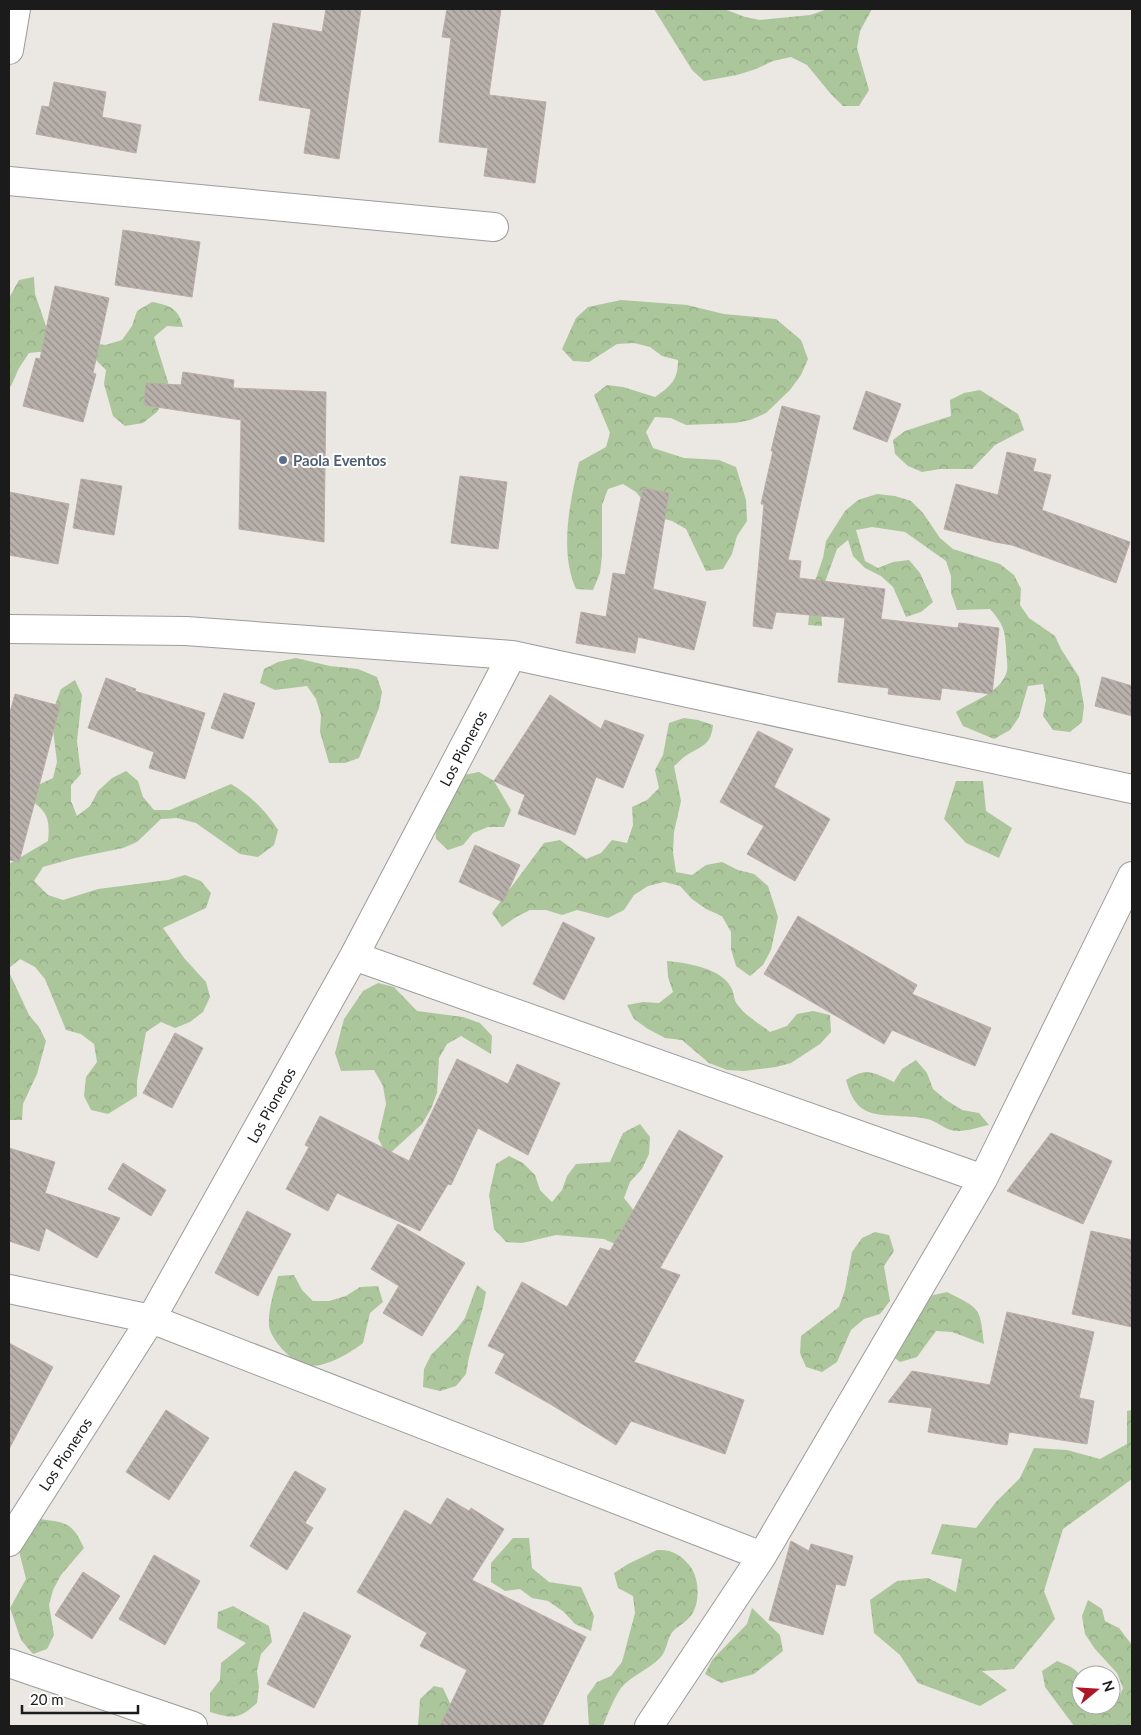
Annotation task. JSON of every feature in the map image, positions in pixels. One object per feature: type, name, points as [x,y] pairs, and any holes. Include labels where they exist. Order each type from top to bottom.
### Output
[{"type":"street","points":[[9,50],[16,9]]},
{"type":"street","points":[[9,181],[494,227]]},
{"type":"street","points":[[9,629],[186,631],[512,655],[1132,789]]},
{"type":"street","name":"Los Pioneros","points":[[9,1542],[151,1320],[354,956],[512,655]]},
{"type":"street","points":[[649,1726],[762,1556],[984,1179],[1132,876]]},
{"type":"street","points":[[354,956],[984,1179]]},
{"type":"street","points":[[9,1289],[151,1320],[762,1556]]},
{"type":"street","points":[[9,1662],[193,1726]]},
{"type":"green space","points":[[654,9],[724,9],[745,17],[760,20],[810,15],[828,9],[872,9],[860,31],[857,48],[869,90],[859,106],[843,106],[807,65],[791,57],[773,61],[737,75],[704,81],[692,70]]},
{"type":"green space","points":[[34,277],[35,294],[46,326],[57,337],[105,345],[122,340],[132,326],[137,311],[152,302],[169,306],[176,312],[183,327],[167,326],[154,337],[168,382],[165,398],[157,412],[143,423],[125,426],[113,416],[104,384],[106,370],[95,359],[48,351],[29,353],[9,387],[9,298],[19,280]]},
{"type":"green space","points":[[621,300],[687,305],[724,314],[776,319],[801,340],[808,359],[801,375],[790,390],[766,413],[750,420],[735,423],[686,425],[671,418],[655,417],[646,432],[653,448],[684,458],[719,460],[736,467],[746,500],[747,521],[737,536],[732,554],[723,569],[706,571],[686,529],[672,521],[657,517],[636,492],[623,484],[608,489],[602,505],[602,556],[600,573],[593,590],[576,589],[568,559],[567,543],[570,510],[579,462],[606,447],[610,433],[594,395],[607,385],[623,387],[655,397],[672,382],[678,367],[678,360],[662,356],[650,347],[634,343],[617,344],[589,362],[573,361],[562,349],[576,318],[588,307]]},
{"type":"green space","points":[[980,390],[1018,414],[1024,430],[995,445],[972,469],[940,469],[922,472],[908,466],[895,454],[893,440],[905,431],[951,416],[950,400],[964,393]]},
{"type":"green space","points":[[877,494],[895,496],[911,501],[923,513],[940,538],[953,549],[1000,564],[1014,575],[1021,589],[1020,605],[1029,618],[1055,636],[1079,677],[1084,706],[1082,722],[1070,732],[1053,730],[1043,716],[1046,700],[1043,684],[1028,686],[1019,717],[1010,730],[994,739],[963,726],[956,712],[985,696],[1004,679],[1007,671],[1007,662],[1004,630],[990,609],[957,610],[951,593],[951,576],[946,561],[905,532],[872,527],[856,530],[865,561],[878,568],[893,562],[909,560],[920,573],[933,602],[921,612],[906,617],[893,587],[881,576],[865,568],[853,556],[848,540],[837,549],[820,596],[822,626],[808,625],[812,590],[823,558],[826,541],[845,511],[858,500]]},
{"type":"green space","points":[[296,658],[330,666],[358,669],[377,677],[382,692],[379,708],[359,758],[345,763],[329,763],[320,732],[321,715],[316,699],[307,686],[275,690],[260,683],[264,669],[278,662]]},
{"type":"green space","points":[[75,680],[82,695],[77,741],[81,774],[71,785],[71,801],[77,816],[90,806],[98,791],[112,778],[126,771],[138,781],[143,797],[154,810],[170,810],[231,784],[258,804],[278,830],[274,845],[258,857],[240,854],[196,823],[177,818],[161,819],[137,842],[123,848],[43,867],[34,881],[48,895],[63,900],[98,889],[168,880],[185,875],[201,881],[211,893],[206,908],[163,928],[184,958],[206,982],[210,997],[203,1012],[190,1022],[175,1028],[161,1022],[146,1032],[137,1081],[137,1096],[108,1114],[91,1110],[84,1096],[86,1077],[97,1062],[94,1044],[81,1034],[66,1030],[45,979],[35,967],[20,959],[9,968],[9,864],[48,841],[49,827],[47,817],[31,800],[38,785],[53,778],[57,762],[52,722],[55,705],[61,689]]},
{"type":"green space","points":[[684,718],[713,725],[708,741],[685,756],[674,766],[681,801],[674,832],[673,852],[676,872],[692,875],[706,865],[722,862],[738,870],[754,874],[768,886],[778,917],[771,950],[763,965],[750,976],[736,966],[731,949],[731,932],[722,916],[706,909],[692,899],[680,886],[664,882],[648,886],[634,895],[624,910],[608,918],[577,910],[562,915],[546,910],[530,910],[502,927],[492,913],[544,843],[560,840],[586,859],[601,853],[612,840],[627,843],[633,825],[632,807],[647,800],[659,788],[655,770],[663,755],[669,723]]},
{"type":"green space","points":[[479,772],[494,781],[511,810],[504,827],[488,827],[473,833],[463,845],[448,850],[436,839],[435,818],[464,775]]},
{"type":"green space","points":[[956,781],[983,781],[986,811],[1012,828],[999,858],[966,843],[944,819]]},
{"type":"green space","points":[[667,961],[694,965],[713,971],[721,976],[732,989],[735,1001],[740,1008],[770,1032],[787,1026],[797,1014],[813,1011],[830,1015],[831,1032],[820,1044],[791,1063],[776,1067],[744,1071],[727,1070],[709,1063],[682,1040],[665,1038],[648,1029],[634,1019],[627,1005],[643,1002],[659,1003],[673,992],[668,977]]},
{"type":"green space","points":[[9,972],[29,1015],[39,1027],[46,1041],[37,1074],[23,1104],[22,1120],[9,1120]]},
{"type":"green space","points":[[378,983],[394,987],[417,1011],[463,1017],[480,1023],[492,1036],[491,1054],[461,1036],[447,1044],[439,1058],[437,1093],[431,1109],[422,1124],[387,1156],[378,1138],[386,1104],[383,1086],[374,1070],[341,1071],[335,1053],[344,1019],[363,991]]},
{"type":"green space","points":[[916,1060],[927,1073],[933,1089],[962,1110],[979,1113],[989,1125],[954,1131],[927,1119],[869,1112],[854,1100],[846,1080],[859,1073],[870,1072],[894,1082],[902,1069]]},
{"type":"green space","points":[[640,1124],[650,1137],[649,1154],[642,1169],[630,1182],[624,1198],[646,1226],[619,1246],[604,1239],[556,1235],[522,1243],[506,1242],[494,1229],[489,1195],[496,1164],[509,1156],[523,1163],[535,1175],[540,1190],[552,1202],[562,1190],[567,1176],[576,1164],[610,1162],[623,1133]]},
{"type":"green space","points":[[875,1232],[889,1235],[894,1251],[884,1266],[890,1301],[880,1314],[864,1319],[851,1330],[837,1362],[822,1372],[806,1367],[800,1353],[801,1336],[839,1307],[845,1290],[852,1252],[862,1238]]},
{"type":"green space","points":[[294,1275],[302,1290],[313,1301],[329,1301],[346,1296],[360,1287],[378,1286],[383,1302],[370,1313],[363,1343],[343,1356],[327,1363],[310,1366],[300,1364],[292,1359],[276,1341],[271,1332],[269,1313],[278,1276]]},
{"type":"green space","points":[[477,1285],[486,1292],[466,1374],[456,1386],[440,1391],[423,1387],[424,1369],[431,1355],[465,1318]]},
{"type":"green space","points":[[947,1292],[966,1302],[976,1310],[981,1322],[984,1344],[952,1332],[936,1331],[917,1357],[900,1362],[887,1352],[929,1296]]},
{"type":"green space","points":[[1132,1410],[1132,1479],[1063,1529],[1044,1591],[1055,1619],[1014,1669],[982,1671],[1007,1690],[980,1706],[918,1683],[900,1655],[874,1633],[870,1600],[897,1581],[928,1578],[956,1592],[962,1559],[931,1554],[942,1524],[976,1528],[996,1502],[1020,1478],[1034,1448],[1067,1450],[1100,1459],[1127,1444],[1127,1411]]},
{"type":"green space","points":[[40,1519],[68,1525],[76,1533],[84,1548],[61,1575],[53,1590],[49,1605],[54,1635],[47,1649],[33,1654],[21,1640],[10,1608],[26,1579],[18,1547],[27,1531]]},
{"type":"green space","points":[[513,1538],[529,1538],[532,1568],[549,1582],[581,1587],[594,1616],[591,1631],[575,1624],[564,1612],[548,1601],[532,1598],[520,1589],[505,1591],[491,1582],[491,1563]]},
{"type":"green space","points":[[657,1550],[676,1554],[690,1566],[696,1578],[698,1593],[695,1607],[688,1619],[671,1634],[664,1653],[660,1658],[621,1688],[603,1726],[589,1726],[587,1696],[597,1682],[611,1676],[622,1662],[635,1613],[633,1596],[618,1588],[614,1573]]},
{"type":"green space","points":[[1088,1600],[1102,1609],[1105,1621],[1119,1628],[1132,1645],[1132,1723],[1129,1726],[1074,1726],[1045,1687],[1042,1671],[1057,1661],[1071,1667],[1071,1715],[1121,1715],[1121,1693],[1123,1688],[1121,1683],[1121,1665],[1110,1665],[1095,1649],[1085,1634],[1082,1616]]},
{"type":"green space","points":[[233,1606],[269,1626],[272,1642],[261,1654],[257,1671],[259,1687],[257,1703],[240,1715],[225,1716],[210,1712],[210,1693],[220,1680],[221,1663],[246,1643],[217,1628],[218,1612]]},
{"type":"green space","points":[[752,1608],[780,1635],[783,1651],[754,1674],[721,1683],[705,1674],[712,1660],[747,1624]]},
{"type":"green space","points":[[434,1686],[443,1688],[450,1703],[450,1720],[446,1726],[418,1726],[420,1699]]},
{"type":"building","points":[[326,9],[361,9],[339,159],[304,153],[311,109],[259,100],[273,23],[322,32]]},
{"type":"building","points":[[447,9],[501,9],[489,95],[546,102],[535,183],[484,176],[488,148],[439,142],[451,38],[442,37]]},
{"type":"building","points":[[54,82],[106,92],[102,117],[141,125],[136,153],[36,134],[42,106],[49,107]]},
{"type":"building","points":[[123,230],[200,242],[192,297],[115,285]]},
{"type":"building","points":[[55,286],[109,298],[93,373],[96,374],[83,422],[23,406],[36,358],[40,359]]},
{"type":"building","name":"Paola Eventos","points":[[183,372],[234,380],[233,388],[326,392],[324,542],[239,529],[241,420],[144,405],[146,383],[181,385]]},
{"type":"building","points":[[866,391],[901,404],[887,442],[853,429]]},
{"type":"building","points":[[782,406],[820,416],[788,560],[801,561],[799,578],[885,589],[881,619],[958,628],[959,623],[999,628],[992,694],[942,688],[940,700],[888,694],[889,688],[838,682],[845,618],[776,612],[772,629],[753,626],[764,504],[761,504]]},
{"type":"building","points":[[1007,452],[1036,459],[1033,471],[1051,475],[1042,510],[1130,542],[1116,583],[1012,545],[944,529],[956,484],[998,495]]},
{"type":"building","points":[[460,476],[507,482],[498,549],[451,543]]},
{"type":"building","points":[[81,479],[122,486],[114,535],[73,528]]},
{"type":"building","points":[[643,488],[669,493],[653,589],[706,602],[694,650],[638,637],[635,653],[576,643],[581,612],[606,617],[613,573],[625,575]]},
{"type":"building","points":[[9,492],[69,504],[58,564],[9,555]]},
{"type":"building","points":[[1102,677],[1132,686],[1132,716],[1095,706]]},
{"type":"building","points":[[106,678],[136,689],[135,691],[205,713],[185,779],[149,768],[154,752],[88,728]]},
{"type":"building","points":[[224,693],[255,703],[243,739],[211,728]]},
{"type":"building","points":[[15,694],[60,706],[19,862],[9,860],[9,716]]},
{"type":"building","points":[[550,695],[601,729],[605,720],[644,735],[623,788],[596,777],[575,835],[518,814],[525,795],[494,781]]},
{"type":"building","points":[[758,731],[793,749],[774,787],[830,819],[795,881],[747,854],[764,826],[720,802]]},
{"type":"building","points":[[475,845],[520,865],[503,902],[459,882]]},
{"type":"building","points":[[798,916],[917,985],[912,994],[991,1028],[975,1066],[892,1030],[884,1044],[764,974]]},
{"type":"building","points":[[563,922],[595,938],[564,1000],[533,984]]},
{"type":"building","points":[[175,1033],[203,1048],[172,1108],[143,1093]]},
{"type":"building","points":[[457,1059],[508,1084],[517,1064],[560,1083],[528,1155],[478,1128],[451,1185],[448,1184],[420,1231],[337,1193],[328,1211],[286,1189],[309,1147],[305,1145],[320,1116],[409,1161]]},
{"type":"building","points":[[679,1130],[723,1156],[660,1268],[680,1275],[634,1362],[744,1400],[725,1454],[631,1421],[616,1445],[552,1405],[495,1373],[505,1354],[488,1346],[522,1282],[567,1307],[600,1248],[610,1251]]},
{"type":"building","points":[[1051,1133],[1112,1161],[1083,1224],[1007,1191]]},
{"type":"building","points":[[9,1148],[55,1162],[45,1193],[120,1218],[97,1258],[46,1228],[39,1251],[9,1241]]},
{"type":"building","points":[[123,1163],[166,1190],[151,1216],[108,1189]]},
{"type":"building","points":[[247,1211],[291,1234],[258,1296],[215,1273]]},
{"type":"building","points":[[398,1224],[465,1263],[422,1336],[383,1313],[399,1286],[371,1269]]},
{"type":"building","points":[[1091,1231],[1132,1240],[1132,1327],[1072,1314]]},
{"type":"building","points":[[1007,1312],[1094,1332],[1079,1398],[1094,1401],[1087,1444],[1009,1432],[1007,1445],[928,1432],[932,1408],[888,1402],[912,1371],[990,1385]]},
{"type":"building","points":[[9,1343],[53,1367],[9,1449]]},
{"type":"building","points":[[166,1410],[209,1438],[169,1500],[126,1472]]},
{"type":"building","points":[[295,1471],[326,1489],[305,1523],[313,1528],[287,1570],[250,1546]]},
{"type":"building","points":[[447,1498],[469,1511],[471,1508],[504,1529],[472,1580],[586,1637],[542,1726],[440,1726],[467,1670],[420,1646],[427,1633],[357,1592],[405,1510],[431,1525]]},
{"type":"building","points":[[791,1541],[809,1551],[811,1544],[853,1556],[845,1586],[836,1584],[823,1635],[769,1620]]},
{"type":"building","points":[[154,1555],[200,1581],[165,1645],[119,1619]]},
{"type":"building","points":[[83,1572],[120,1596],[92,1639],[55,1615]]},
{"type":"building","points":[[304,1612],[351,1636],[314,1708],[267,1684]]},
{"type":"place","name":"Paola Eventos","points":[[283,460]]}]
